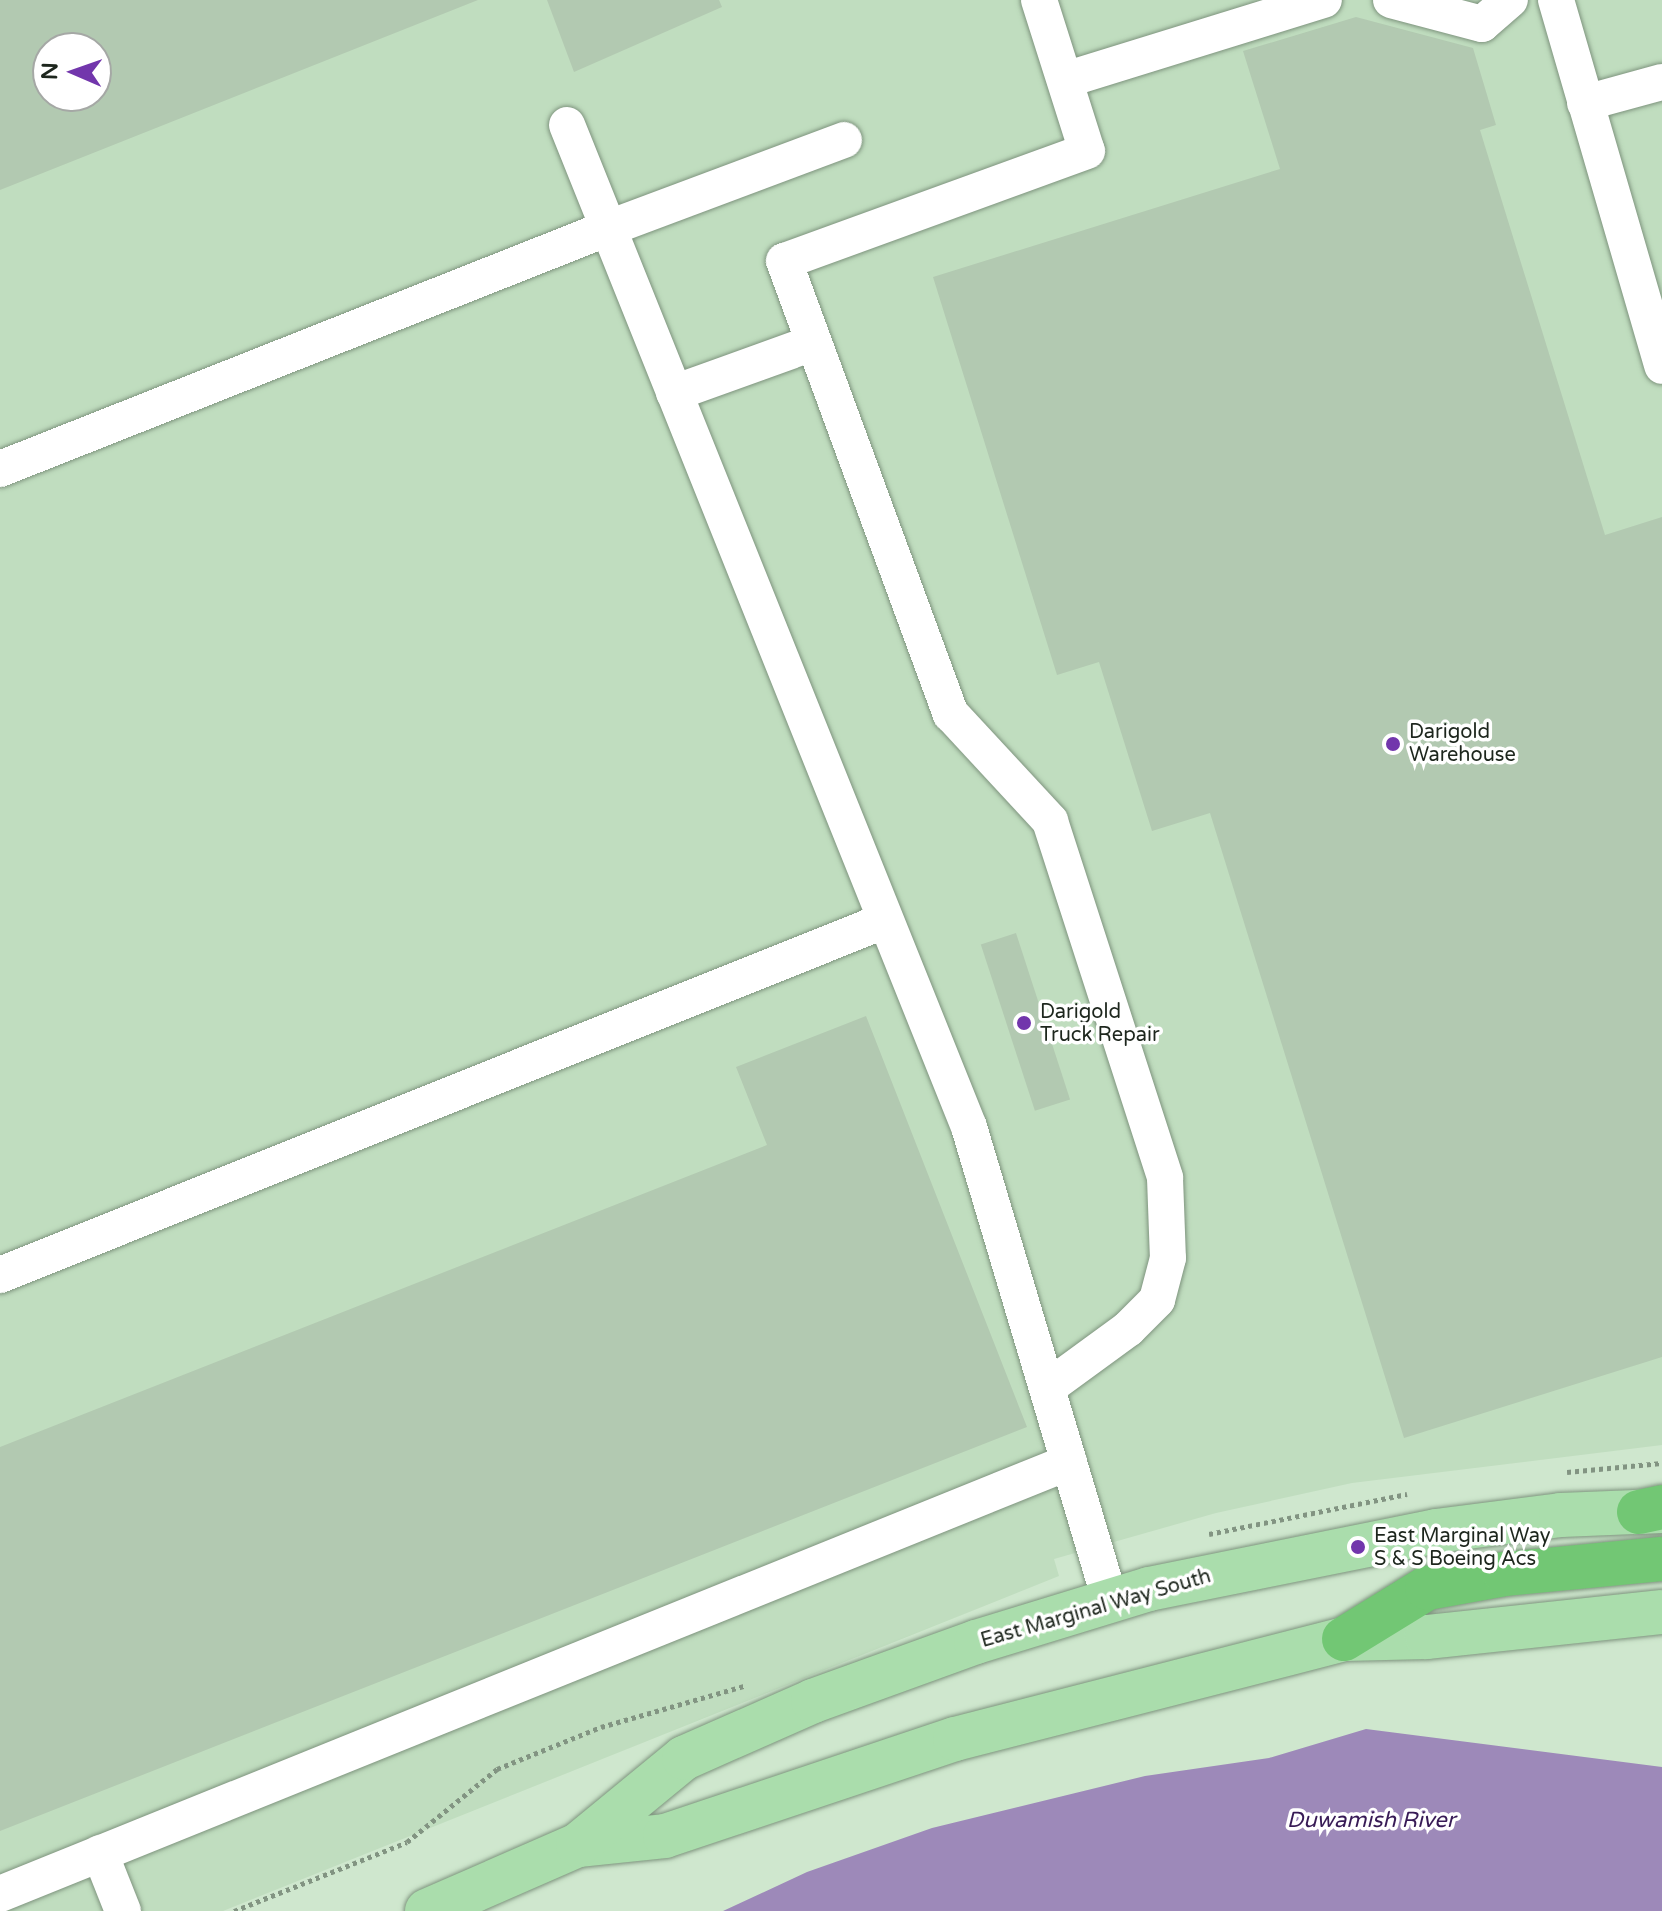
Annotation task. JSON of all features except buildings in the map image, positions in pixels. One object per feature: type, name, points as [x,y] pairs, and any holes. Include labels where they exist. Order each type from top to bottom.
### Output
[{"type":"highway","points":[[1344,1639],[1427,1588],[1505,1574],[1662,1559]]},
{"type":"main road","name":"East Marginal Way South","points":[[427,1911],[578,1845],[684,1758],[826,1696],[1110,1601],[1436,1531],[1654,1510]]},
{"type":"main road","name":"East Marginal Way South","points":[[578,1845],[665,1836],[955,1739],[1344,1639],[1427,1637],[1662,1612]]},
{"type":"lane","points":[[1039,0],[1087,151],[784,261],[951,714],[983,755],[1021,785],[1050,821],[1165,1178],[1168,1258],[1157,1300],[1128,1329],[1047,1388]]},
{"type":"lane","points":[[1065,80],[1324,0]]},
{"type":"lane","points":[[1391,0],[1482,24],[1510,0]]},
{"type":"lane","points":[[1556,0],[1662,366]]},
{"type":"lane","points":[[1585,103],[1662,82]]},
{"type":"lane","points":[[567,125],[606,229],[969,1127],[1110,1601]]},
{"type":"lane","points":[[0,469],[606,229],[844,140]]},
{"type":"lane","points":[[674,393],[813,343]]},
{"type":"lane","points":[[0,1275],[886,920]]},
{"type":"lane","points":[[0,1894],[1069,1462]]},
{"type":"lane","points":[[100,1853],[123,1911]]},
{"type":"shaded area","points":[[0,0],[1662,0],[1662,1445],[1352,1483],[1216,1513],[1054,1559],[1059,1576],[223,1911],[0,1911],[0,490],[54,468],[0,489]]},
{"type":"water","name":"Duwamish River","points":[[1366,1729],[1662,1767],[1662,1911],[723,1911],[807,1872],[932,1828],[1145,1776],[1269,1758]]},
{"type":"place","name":"Darigold Warehouse","points":[[1393,744]]},
{"type":"place","name":"Darigold Truck Repair","points":[[1024,1023]]},
{"type":"place","name":"East Marginal Way S & S Boeing Acs","points":[[1358,1547]]}]
